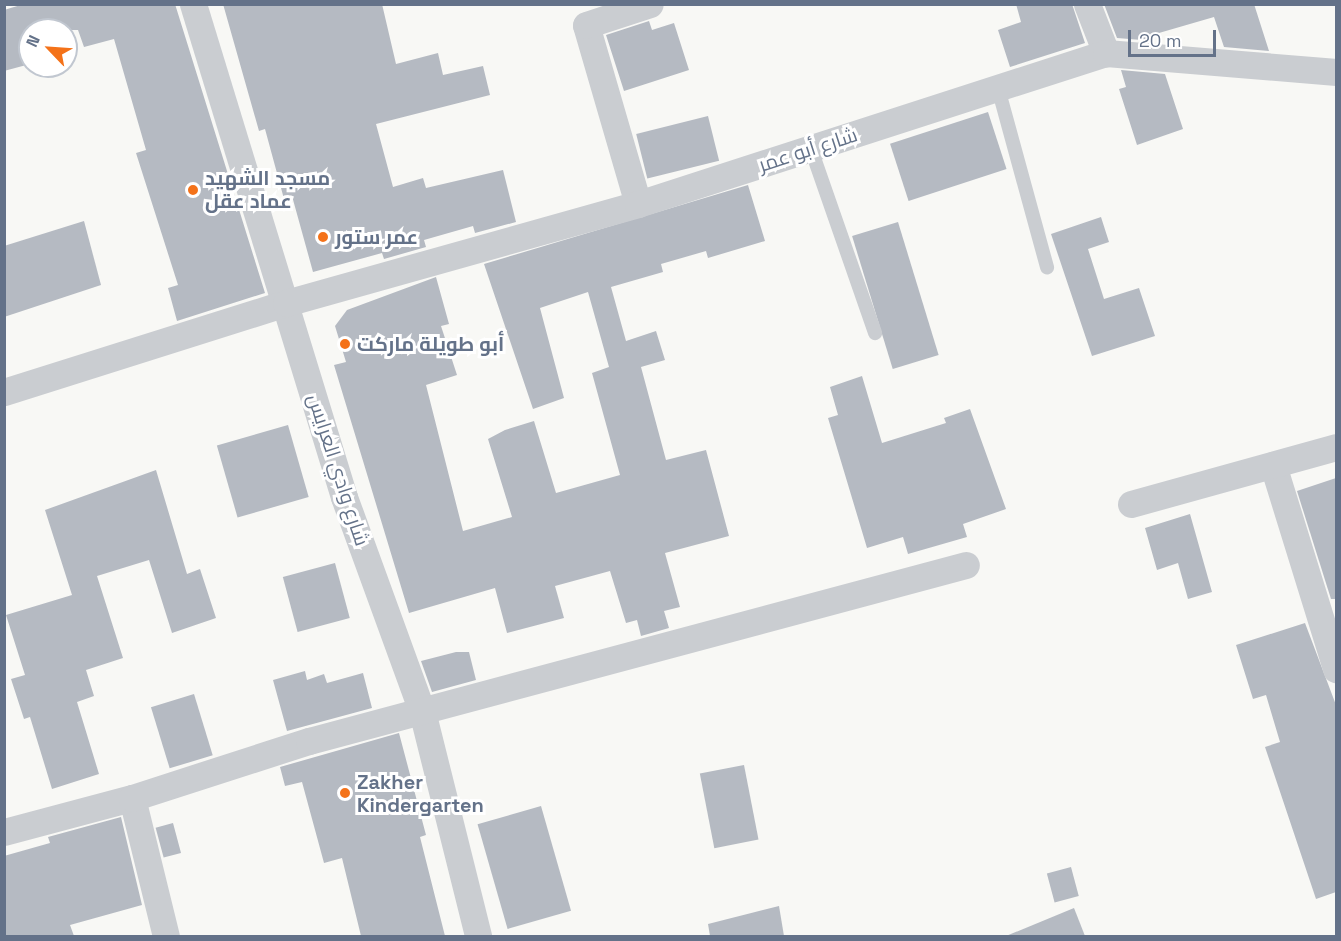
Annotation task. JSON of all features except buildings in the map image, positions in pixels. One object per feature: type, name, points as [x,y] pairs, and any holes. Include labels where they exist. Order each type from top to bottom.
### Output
[{"type":"street","name":"شارع وادي العرايس","points":[[193,4],[344,497],[422,711],[478,936]]},
{"type":"street","points":[[638,204],[586,25],[650,4]]},
{"type":"street","points":[[1087,4],[1106,53]]},
{"type":"street","name":"شارع أبو عمر","points":[[4,392],[286,303],[638,204],[1106,53],[1336,72]]},
{"type":"street","points":[[1131,504],[1336,447]]},
{"type":"street","points":[[1273,465],[1336,669]]},
{"type":"street","points":[[4,832],[132,798],[422,711],[966,565]]},
{"type":"street","points":[[132,798],[166,936]]},
{"type":"lane","points":[[998,88],[1047,267]]},
{"type":"lane","points":[[811,149],[875,333]]},
{"type":"place","name":"مسجد الشهيد عماد عقل","points":[[193,190]]},
{"type":"place","name":"عمر ستور","points":[[323,237]]},
{"type":"place","name":"أبو طويلة ماركت","points":[[345,344]]},
{"type":"place","name":"Zakher Kindergarten","points":[[345,793]]}]
